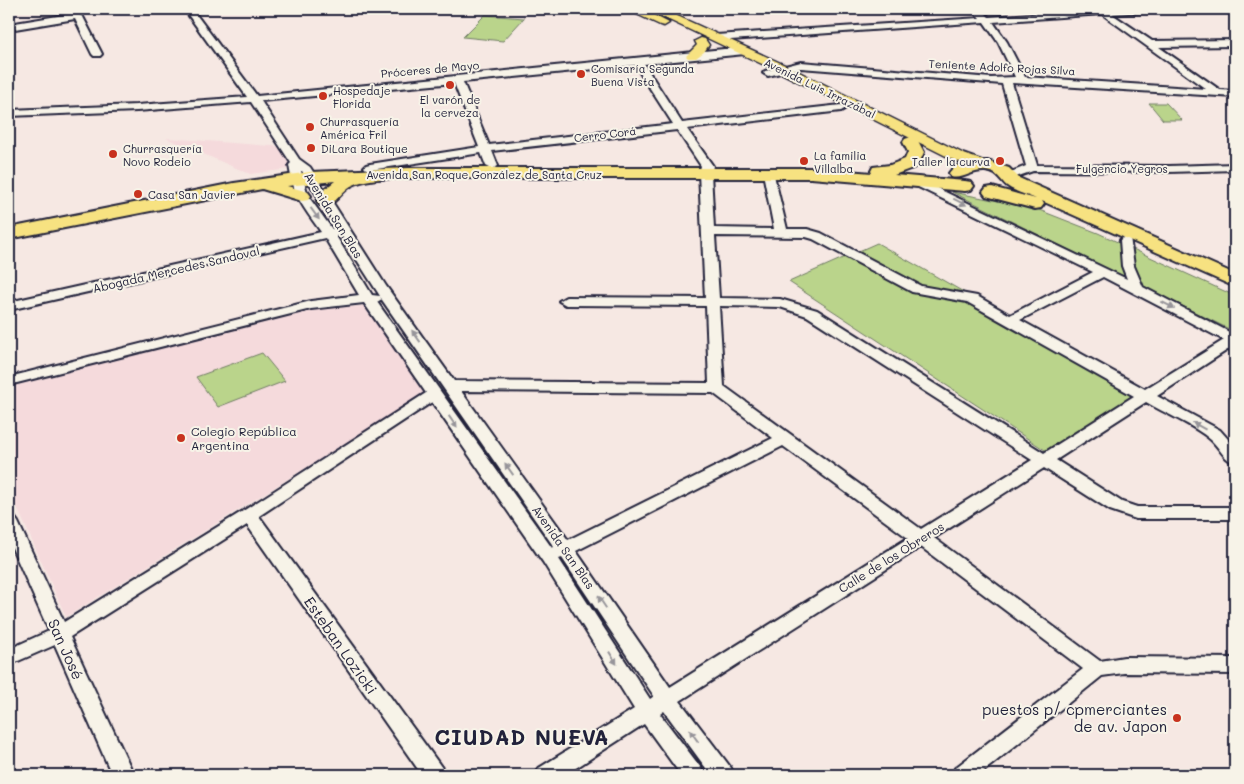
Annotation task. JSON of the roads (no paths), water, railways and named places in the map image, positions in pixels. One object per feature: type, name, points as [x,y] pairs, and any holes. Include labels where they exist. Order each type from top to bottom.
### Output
[{"type":"highway","points":[[872,171],[893,170],[908,165],[916,152],[911,142]]},
{"type":"highway","name":"Avenida San Roque González de Santa Cruz","points":[[372,170],[492,166],[706,170],[846,175],[916,182],[961,176]]},
{"type":"highway","name":"Avenida Luis Irrazábal","points":[[1235,281],[1012,179],[1001,170],[987,167],[969,167],[961,176],[978,190],[992,192],[1060,213],[1126,240],[1235,292]]},
{"type":"highway","name":"Avenida San Roque González de Santa Cruz","points":[[9,226],[301,171],[833,168],[961,176]]},
{"type":"highway","points":[[326,201],[330,192],[372,170]]},
{"type":"highway","name":"Avenida San Roque González de Santa Cruz","points":[[9,234],[256,184],[301,171]]},
{"type":"highway","points":[[992,192],[1008,189],[1012,179]]},
{"type":"highway","points":[[256,184],[273,186],[302,196]]},
{"type":"main road","name":"Avenida Luis Irrazábal","points":[[634,9],[724,52],[742,55]]},
{"type":"main road","name":"Avenida Luis Irrazábal","points":[[654,9],[716,38],[742,55],[959,157],[987,167]]},
{"type":"main road","points":[[698,55],[703,45],[701,41]]},
{"type":"main road","name":"Avenida Luis Irrazábal","points":[[773,68],[841,108],[946,159],[961,176]]},
{"type":"street","points":[[188,9],[254,99],[301,171]]},
{"type":"street","points":[[976,9],[989,19],[1020,78]]},
{"type":"street","points":[[716,38],[1102,10],[1145,9]]},
{"type":"street","points":[[1102,10],[1218,92]]},
{"type":"street","points":[[9,27],[76,16],[79,17],[98,54]]},
{"type":"street","points":[[1152,44],[1235,42]]},
{"type":"street","name":"Próceres de Mayo","points":[[9,113],[119,109],[254,99],[724,52]]},
{"type":"street","name":"Próceres de Mayo","points":[[698,55],[742,55]]},
{"type":"street","name":"Teniente Adolfo Rojas Silva","points":[[773,68],[821,60],[1020,78],[1235,94]]},
{"type":"street","points":[[638,62],[679,126],[704,158],[717,388]]},
{"type":"street","name":"Teniente Adolfo Rojas Silva","points":[[773,68],[817,66],[991,81],[1020,78]]},
{"type":"street","points":[[458,79],[492,166]]},
{"type":"street","points":[[1006,80],[1032,168]]},
{"type":"street","name":"Cerro Corá","points":[[372,170],[485,149],[841,108]]},
{"type":"street","name":"Fulgencio Yegros","points":[[1012,179],[1032,168],[1169,169],[1235,167]]},
{"type":"street","name":"Avenida San Blas","points":[[301,171],[298,186],[302,196],[336,232],[390,300],[565,549],[667,699],[723,775]]},
{"type":"street","name":"Avenida San Blas","points":[[301,171],[326,201],[336,232],[368,299],[549,557],[647,712],[693,775]]},
{"type":"street","points":[[769,173],[781,232]]},
{"type":"street","points":[[916,182],[1103,272],[1235,340]]},
{"type":"street","name":"Abogada Mercedes Sandoval","points":[[9,306],[336,232]]},
{"type":"street","points":[[708,232],[807,233],[817,236],[917,289],[933,293],[958,294],[972,299],[1214,434],[1223,442],[1235,458]]},
{"type":"street","points":[[1126,240],[1128,266],[1137,289]]},
{"type":"street","points":[[1010,320],[1103,272]]},
{"type":"street","points":[[9,381],[311,305],[331,301],[390,300]]},
{"type":"street","points":[[566,301],[780,303],[799,308],[812,314],[1116,506],[1136,513],[1235,513]]},
{"type":"street","name":"Calle de los Obreros","points":[[547,775],[1235,340]]},
{"type":"street","points":[[451,386],[717,388],[1096,670]]},
{"type":"street","points":[[9,657],[60,634],[249,515],[434,394]]},
{"type":"street","points":[[549,557],[784,439]]},
{"type":"street","name":"Esteban Lozicki","points":[[249,515],[434,775]]},
{"type":"street","name":"San José","points":[[9,522],[123,775]]},
{"type":"street","points":[[963,775],[1096,670],[1124,665],[1235,666]]},
{"type":"place","name":"Comisaría Segunda Buena Vista","points":[[581,74]]},
{"type":"place","name":"El varón de la cerveza","points":[[450,85]]},
{"type":"place","name":"Hospedaje Florida","points":[[323,96]]},
{"type":"place","name":"Churrasquería América Fril","points":[[310,127]]},
{"type":"place","name":"DiLara Boutique","points":[[311,148]]},
{"type":"place","name":"Churrasquería Novo Rodeio","points":[[113,154]]},
{"type":"place","name":"La familia Villalba","points":[[804,161]]},
{"type":"place","name":"Taller la curva","points":[[1000,161]]},
{"type":"place","name":"Casa San Javier","points":[[138,194]]},
{"type":"place","name":"Colegio República Argentina","points":[[181,438]]},
{"type":"place","name":"puestos p/ cpmerciantes de av. Japon","points":[[1177,718]]},
{"type":"district","name":"CIUDAD NUEVA","points":[[522,736]]}]
